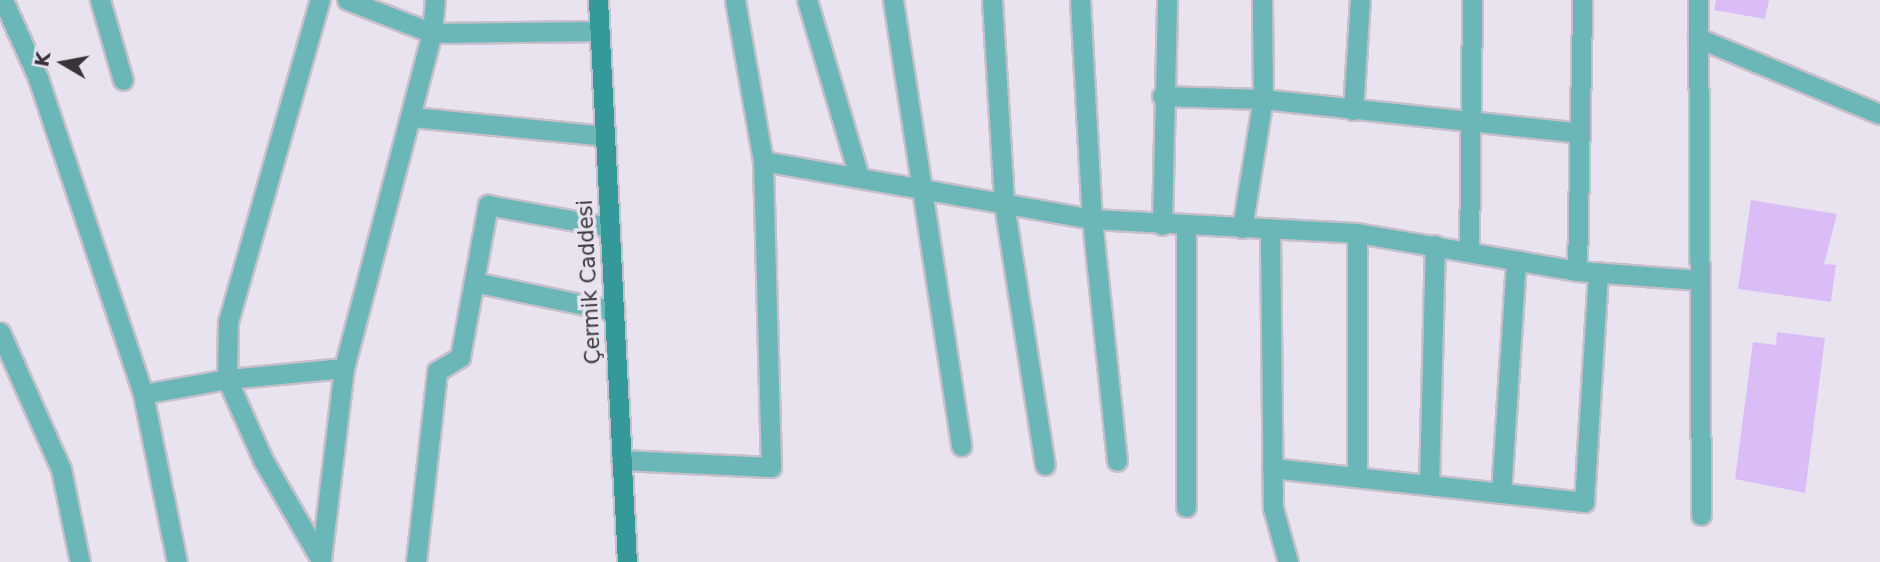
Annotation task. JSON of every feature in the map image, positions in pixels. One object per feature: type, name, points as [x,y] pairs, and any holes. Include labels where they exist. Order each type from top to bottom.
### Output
[{"type":"main road","name":"Çermik Caddesi","points":[[598,0],[627,562]]},
{"type":"street","points":[[3,0],[38,78],[143,394],[177,562]]},
{"type":"street","points":[[100,0],[123,80]]},
{"type":"street","points":[[320,0],[228,321],[227,379],[263,460],[321,561]]},
{"type":"street","points":[[347,0],[432,33],[599,31]]},
{"type":"street","points":[[321,561],[344,368],[412,117],[432,33],[435,0]]},
{"type":"street","points":[[621,460],[771,467],[763,161],[734,0]]},
{"type":"street","points":[[807,0],[858,173]]},
{"type":"street","points":[[893,0],[920,192],[961,446]]},
{"type":"street","points":[[992,0],[1004,204],[1045,464]]},
{"type":"street","points":[[1080,0],[1092,219],[1117,461]]},
{"type":"street","points":[[1162,225],[1162,96],[1167,0]]},
{"type":"street","points":[[1242,228],[1263,99],[1262,0]]},
{"type":"street","points":[[1353,110],[1360,0]]},
{"type":"street","points":[[1469,252],[1472,0]]},
{"type":"street","points":[[1577,271],[1582,0]]},
{"type":"street","points":[[1698,0],[1701,515]]},
{"type":"street","points":[[1698,38],[1880,114]]},
{"type":"street","points":[[1162,96],[1263,99],[1471,125],[1579,133]]},
{"type":"street","points":[[412,117],[605,136]]},
{"type":"street","points":[[763,161],[858,173],[920,192],[1092,219],[1162,225],[1357,233],[1577,271],[1699,280]]},
{"type":"street","points":[[416,562],[437,371],[460,357],[488,205],[609,227]]},
{"type":"street","points":[[1186,226],[1186,507]]},
{"type":"street","points":[[1270,230],[1273,508],[1288,562]]},
{"type":"street","points":[[1357,233],[1357,477]]},
{"type":"street","points":[[1429,485],[1435,245]]},
{"type":"street","points":[[1501,493],[1516,260]]},
{"type":"street","points":[[1272,468],[1584,502],[1598,272]]},
{"type":"street","points":[[474,282],[614,311]]},
{"type":"street","points":[[0,332],[61,469],[80,562]]},
{"type":"street","points":[[143,394],[227,379],[344,368]]},
{"type":"building","points":[[1716,0],[1769,0],[1765,19],[1714,10]]},
{"type":"building","points":[[1751,200],[1837,214],[1824,264],[1836,265],[1831,302],[1738,289]]},
{"type":"building","points":[[1777,332],[1825,338],[1805,493],[1735,479],[1753,342],[1776,345]]}]
